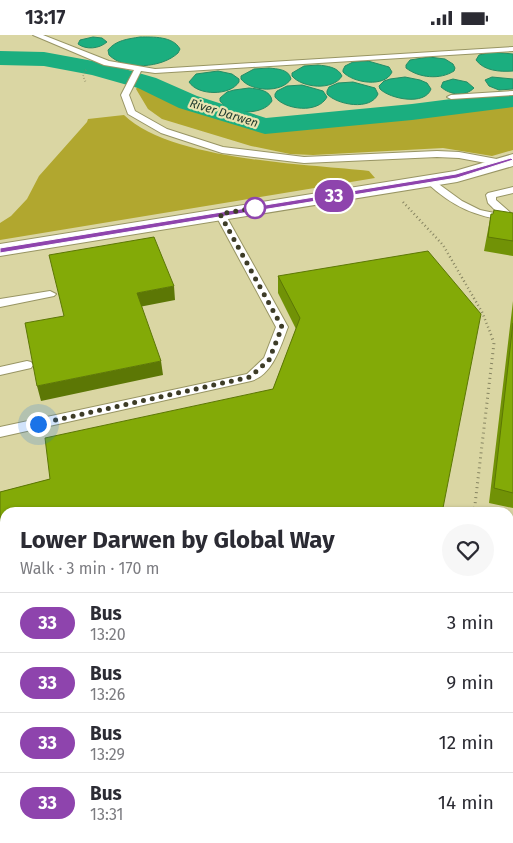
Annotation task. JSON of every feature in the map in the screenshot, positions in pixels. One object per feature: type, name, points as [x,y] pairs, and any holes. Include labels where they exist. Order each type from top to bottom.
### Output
[{"type":"street","points":[[0,250],[457,176],[507,161]]},
{"type":"lane","points":[[37,35],[108,63],[138,70],[155,71],[513,49]]},
{"type":"lane","points":[[138,70],[124,95],[131,112],[164,131],[222,150],[304,160],[437,154],[507,161]]},
{"type":"lane","points":[[451,97],[513,93]]},
{"type":"lane","points":[[429,180],[449,199],[472,212],[512,219]]},
{"type":"lane","points":[[512,219],[491,201],[491,195],[513,190]]},
{"type":"lane","points":[[0,432],[250,377],[269,360],[282,327],[220,214]]},
{"type":"lane","points":[[0,303],[50,294]]},
{"type":"lane","points":[[0,371],[27,365]]},
{"type":"path","points":[[85,71],[83,76],[86,83]]},
{"type":"path","points":[[379,189],[386,197],[398,197],[443,245],[482,311],[494,343],[475,507]]},
{"type":"shaded area","points":[[93,37],[102,38],[107,42],[92,48],[78,44],[80,40]]},
{"type":"shaded area","points":[[140,37],[168,39],[180,49],[178,53],[163,62],[144,66],[124,64],[109,55],[108,50],[115,44]]},
{"type":"shaded area","points":[[492,52],[513,54],[513,71],[488,69],[476,60],[479,55]]},
{"type":"shaded area","points":[[429,57],[445,59],[453,64],[454,71],[442,76],[430,77],[417,74],[406,68],[410,60]]},
{"type":"shaded area","points":[[368,61],[389,67],[392,72],[383,80],[369,82],[354,79],[343,72],[345,66],[353,62]]},
{"type":"shaded area","points":[[318,65],[335,69],[342,76],[332,84],[317,86],[303,83],[292,76],[292,73],[304,66]]},
{"type":"shaded area","points":[[269,68],[285,71],[291,79],[281,87],[266,89],[252,86],[241,79],[241,76],[254,69]]},
{"type":"shaded area","points":[[218,71],[232,74],[239,79],[239,82],[229,90],[214,93],[199,90],[189,82],[196,74]]},
{"type":"shaded area","points":[[405,77],[427,83],[431,89],[422,98],[407,99],[391,96],[380,89],[379,86],[384,81]]},
{"type":"shaded area","points":[[492,77],[513,79],[513,89],[499,90],[489,86],[485,80]]},
{"type":"shaded area","points":[[453,79],[467,82],[474,88],[466,93],[458,94],[449,92],[441,87],[443,82]]},
{"type":"shaded area","points":[[353,82],[375,88],[378,94],[368,103],[354,105],[338,101],[327,94],[329,87],[338,83]]},
{"type":"shaded area","points":[[139,83],[183,104],[265,130],[421,116],[513,103],[513,150],[492,156],[443,148],[313,155],[290,154],[251,146],[162,119],[148,109],[136,89]]},
{"type":"shaded area","points":[[302,85],[323,91],[327,97],[316,106],[301,108],[286,105],[275,97],[277,91],[287,86]]},
{"type":"shaded area","points":[[249,88],[267,92],[272,101],[268,106],[261,109],[246,112],[231,109],[220,101],[220,98],[227,92]]},
{"type":"shaded area","points":[[124,115],[145,130],[173,142],[205,151],[275,162],[369,171],[375,178],[0,240],[0,223],[11,216],[27,199],[39,176],[88,119]]},
{"type":"building","points":[[494,210],[513,213],[513,241],[488,237],[491,214],[493,214]]},
{"type":"building","points":[[154,237],[174,286],[137,293],[161,361],[37,386],[25,323],[64,316],[49,255]]},
{"type":"building","points":[[428,251],[481,314],[443,507],[0,507],[0,492],[50,479],[45,438],[273,389],[300,318],[278,276]]},
{"type":"building","points":[[513,323],[513,493],[494,488]]},
{"type":"waterway","name":"River Darwen","points":[[0,58],[44,59],[95,68],[147,83],[188,102],[265,126],[412,112],[513,99]]},
{"type":"bus line","name":"33","points":[[0,250],[457,176],[513,160]]},
{"type":"route","points":[[38,424],[250,377],[269,360],[282,327],[220,214],[255,208]]}]
